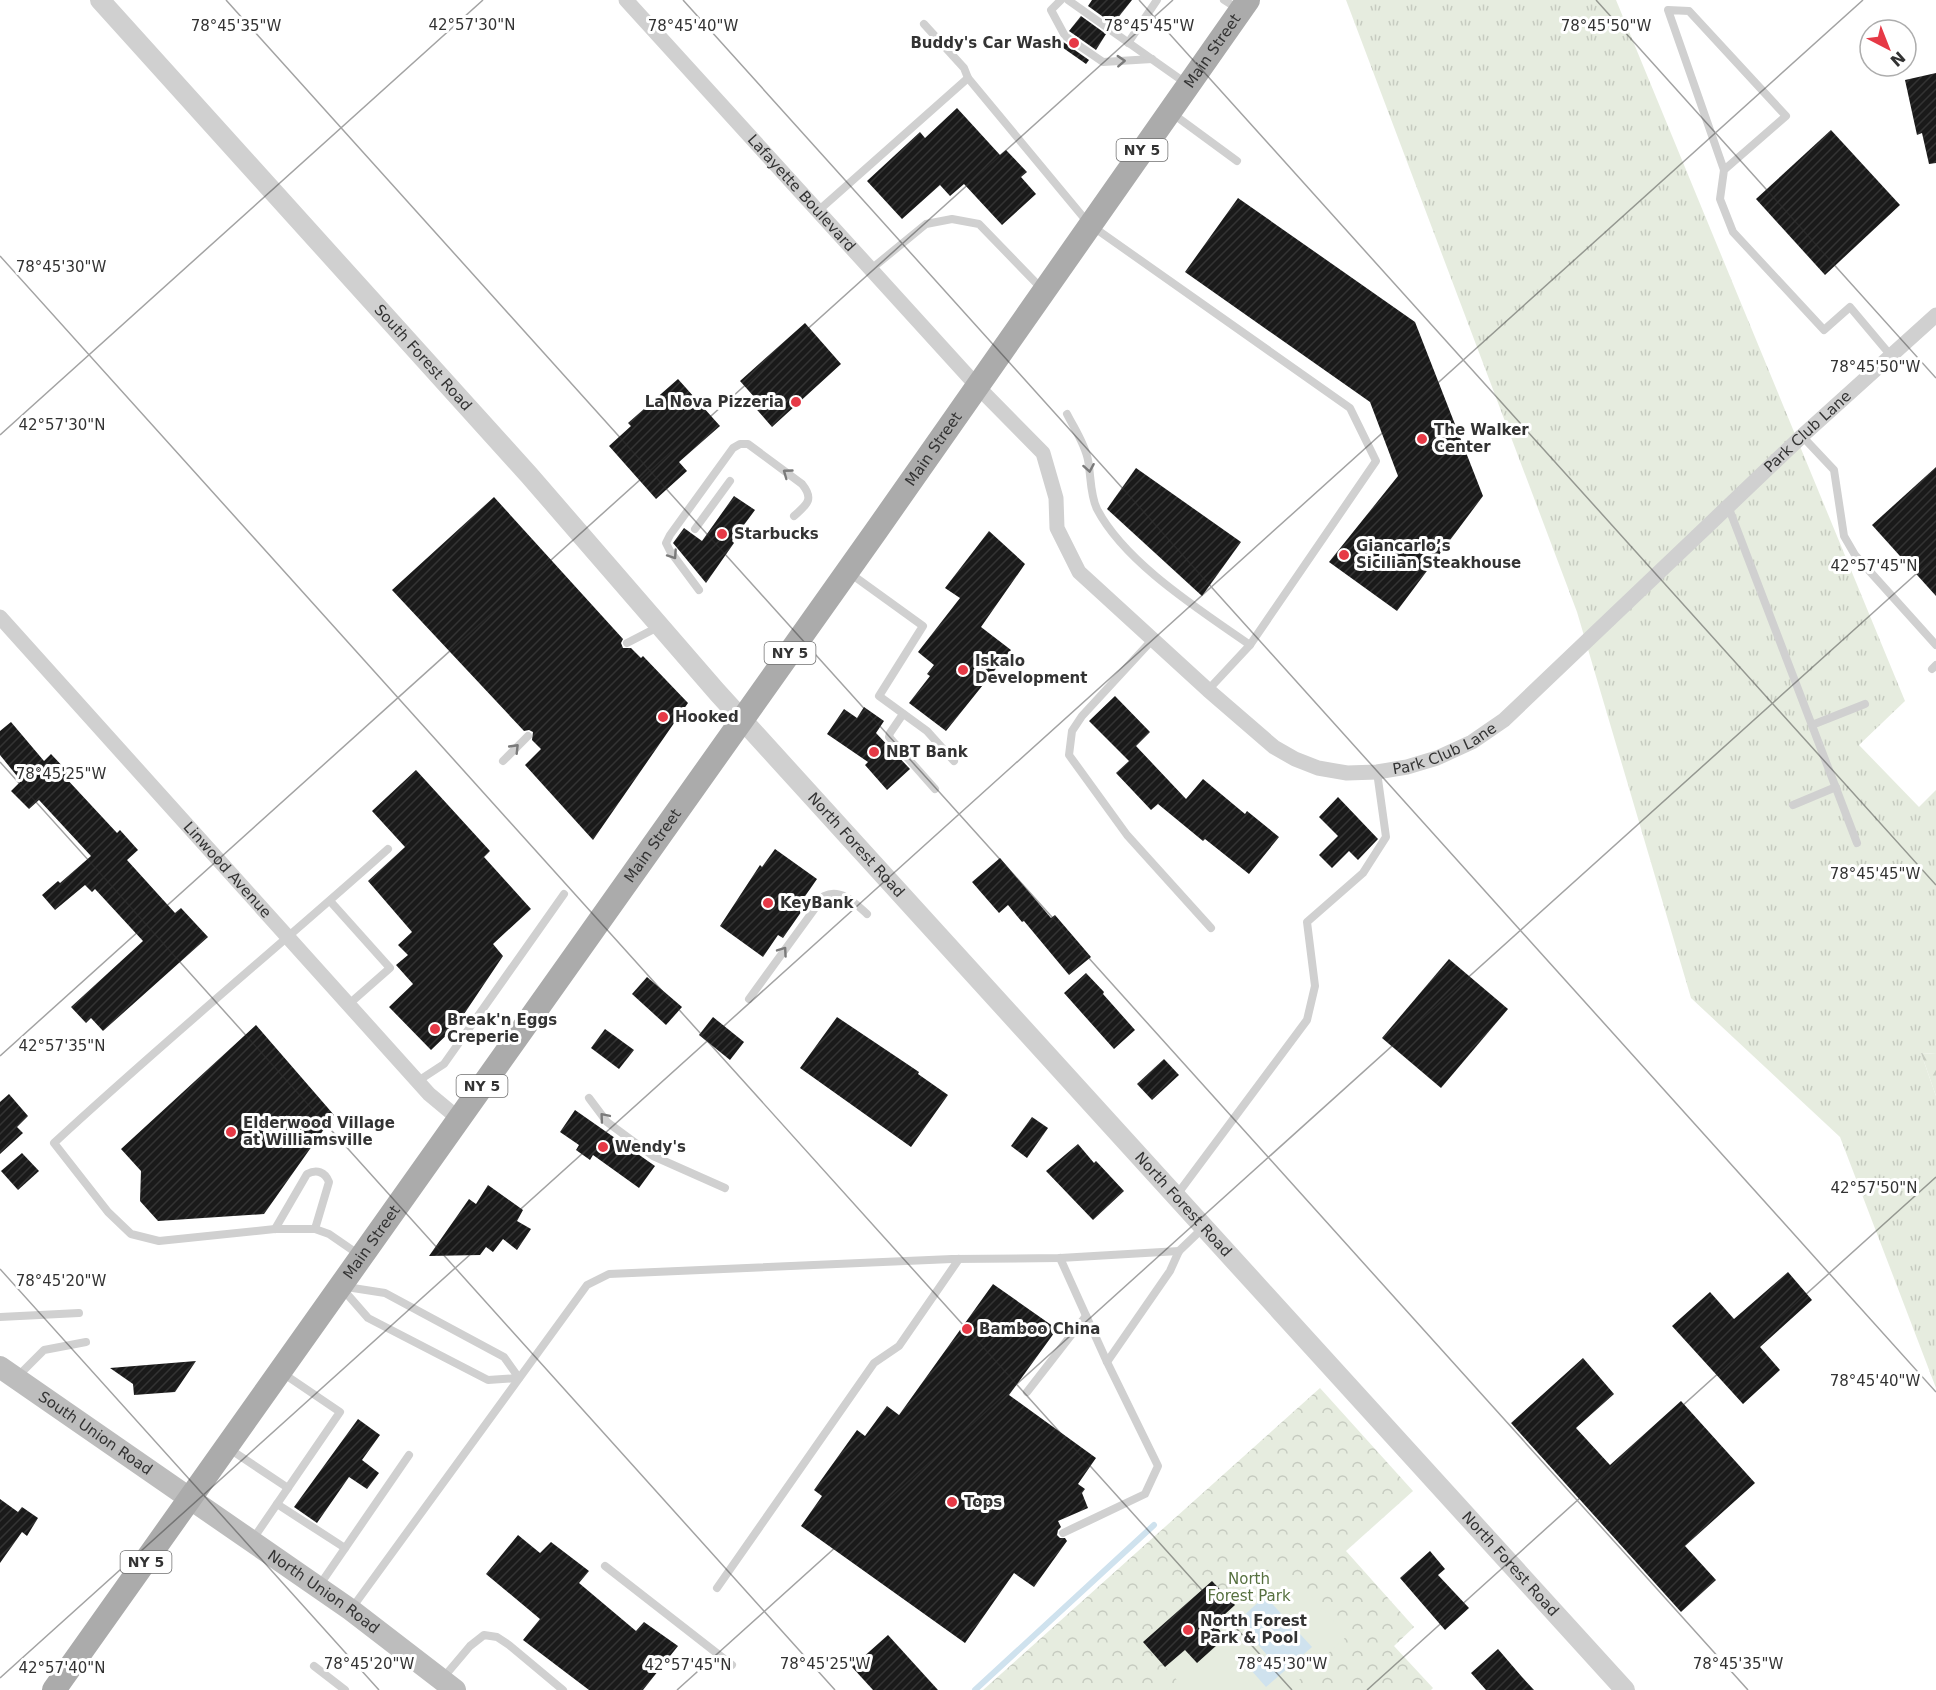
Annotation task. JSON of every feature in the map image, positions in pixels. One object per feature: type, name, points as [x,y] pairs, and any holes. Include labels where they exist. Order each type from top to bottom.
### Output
[{"type":"main road","name":"Main Street","points":[[54,1690],[847,572],[1188,85],[1237,4]]},
{"type":"main road","name":"South Union Road","points":[[8,1373],[190,1498]]},
{"type":"main road","name":"North Union Road","points":[[190,1498],[351,1610],[448,1685]]},
{"type":"street","name":"South Forest Road","points":[[100,0],[529,475],[659,627],[742,719]]},
{"type":"street","name":"Lafayette Boulevard","points":[[626,0],[977,386]]},
{"type":"street","name":"Park Club Lane","points":[[977,386],[1043,453],[1056,498],[1057,528],[1079,572],[1274,747],[1318,768],[1347,773],[1377,772],[1407,767],[1437,758],[1472,742],[1504,720],[1802,436],[1936,315]]},
{"type":"street","name":"Linwood Avenue","points":[[0,617],[429,1094],[459,1119]]},
{"type":"street","name":"North Forest Road","points":[[742,719],[1625,1690]]},
{"type":"lane","points":[[1061,0],[1051,10],[1065,36],[1092,55],[1103,62],[1152,59]]},
{"type":"lane","points":[[1068,0],[1188,85]]},
{"type":"lane","points":[[1128,43],[1157,0]]},
{"type":"lane","points":[[1724,170],[1785,116],[1689,11],[1668,10],[1724,170],[1720,199],[1733,232],[1824,330],[1850,307],[1892,357]]},
{"type":"lane","points":[[924,24],[964,68],[968,78],[1089,224],[1350,408],[1376,461],[1250,645],[1208,690]]},
{"type":"lane","points":[[817,212],[968,78]]},
{"type":"lane","points":[[1170,111],[1237,161]]},
{"type":"lane","points":[[870,270],[926,224],[952,219],[979,224],[1043,290]]},
{"type":"lane","points":[[1067,414],[1088,456],[1096,506],[1110,531],[1145,566],[1250,645]]},
{"type":"lane","points":[[1802,436],[1834,470],[1844,536],[1855,555],[1936,645]]},
{"type":"lane","points":[[699,590],[666,543],[733,448],[740,444],[748,444],[802,484],[808,491],[809,498],[807,504],[794,516]]},
{"type":"lane","points":[[695,529],[730,481]]},
{"type":"lane","points":[[1728,506],[1857,843]]},
{"type":"lane","points":[[847,572],[923,626],[879,696],[927,731],[954,761]]},
{"type":"lane","points":[[627,643],[659,627]]},
{"type":"lane","points":[[1153,639],[1082,716],[1072,731],[1069,755],[1127,835],[1211,928]]},
{"type":"lane","points":[[1812,726],[1865,704]]},
{"type":"lane","points":[[903,714],[889,737],[934,789]]},
{"type":"lane","points":[[503,761],[528,736]]},
{"type":"lane","points":[[1176,1196],[1307,1020],[1316,986],[1307,922],[1363,873],[1386,837],[1377,772]]},
{"type":"lane","points":[[1793,805],[1836,787]]},
{"type":"lane","points":[[362,1257],[329,1234],[315,1229],[275,1229],[159,1241],[131,1234],[108,1212],[54,1143],[110,1091],[290,937],[388,849]]},
{"type":"lane","points":[[749,999],[824,896],[831,892],[839,893],[867,914]]},
{"type":"lane","points":[[418,1081],[444,1064],[564,894]]},
{"type":"lane","points":[[330,900],[390,968],[350,1004]]},
{"type":"lane","points":[[589,1098],[607,1122],[653,1156],[725,1188]]},
{"type":"lane","points":[[275,1229],[307,1174],[312,1171],[327,1176],[329,1182],[315,1229]]},
{"type":"lane","points":[[1107,1362],[1170,1271],[1179,1251],[1204,1227]]},
{"type":"lane","points":[[351,1610],[587,1285],[609,1274],[959,1259],[1060,1258],[1179,1251]]},
{"type":"lane","points":[[1060,1258],[1107,1362],[1158,1466],[1145,1494],[1063,1533]]},
{"type":"lane","points":[[717,1588],[874,1363],[899,1346],[959,1259]]},
{"type":"lane","points":[[340,1286],[385,1293],[504,1357],[519,1378]]},
{"type":"lane","points":[[340,1286],[368,1318],[489,1380],[519,1378]]},
{"type":"lane","points":[[0,1317],[79,1313]]},
{"type":"lane","points":[[1028,1392],[1086,1316]]},
{"type":"lane","points":[[8,1373],[44,1350],[86,1342]]},
{"type":"lane","points":[[251,1541],[340,1412],[280,1371]]},
{"type":"lane","points":[[226,1447],[288,1488]]},
{"type":"lane","points":[[318,1587],[409,1455]]},
{"type":"lane","points":[[277,1504],[345,1548]]},
{"type":"lane","points":[[605,1566],[732,1665]]},
{"type":"lane","points":[[448,1685],[470,1646],[484,1635],[497,1637],[509,1645],[563,1690]]},
{"type":"lane","points":[[314,1666],[345,1690]]},
{"type":"green space","points":[[1346,0],[1616,0],[1905,701],[1859,745],[1919,807],[1936,790],[1936,1054],[1921,1053],[1936,1096],[1936,1388],[1840,1137],[1691,998],[1577,612]]},
{"type":"green space","points":[[1921,1053],[1936,1054],[1936,1096]]},
{"type":"green space","name":"North Forest Park","points":[[1320,1388],[1413,1491],[1346,1551],[1414,1627],[1394,1646],[1433,1688],[1431,1690],[983,1690]]},
{"type":"green space","points":[[1279,1561],[1347,1636],[1288,1690],[1166,1690],[1177,1680],[1165,1667],[1185,1650],[1197,1663],[1226,1637],[1214,1624],[1233,1603]]},
{"type":"water","points":[[1265,1596],[1312,1647],[1266,1687],[1251,1670],[1267,1655],[1238,1621]]},
{"type":"building","points":[[1092,0],[1132,0],[1113,24],[1088,6]]},
{"type":"building","points":[[1081,16],[1106,34],[1096,50],[1069,31]]},
{"type":"building","points":[[1062,41],[1089,60],[1086,64],[1059,45]]},
{"type":"building","points":[[1936,73],[1936,163],[1929,164],[1922,133],[1917,135],[1905,80]]},
{"type":"building","points":[[957,108],[1000,155],[1006,150],[1027,172],[1021,177],[1036,194],[1002,225],[964,184],[950,196],[940,185],[902,219],[867,181],[920,132],[925,138]]},
{"type":"building","points":[[1831,130],[1900,205],[1825,275],[1756,199]]},
{"type":"building","name":"The Walker Center","points":[[1238,198],[1415,322],[1483,496],[1397,611],[1329,562],[1398,476],[1370,402],[1185,272]]},
{"type":"building","points":[[805,323],[841,364],[772,427],[751,403],[756,399],[740,381]]},
{"type":"building","points":[[678,379],[720,426],[679,462],[687,471],[656,499],[609,446],[631,426],[628,423]]},
{"type":"building","points":[[1936,467],[1936,596],[1872,525]]},
{"type":"building","points":[[1136,468],[1241,542],[1202,596],[1107,509]]},
{"type":"building","name":"Starbucks","points":[[734,496],[755,510],[732,541],[734,543],[706,583],[673,543],[684,528],[702,541]]},
{"type":"building","points":[[494,497],[623,639],[621,643],[623,648],[631,648],[641,658],[643,656],[688,703],[593,840],[525,765],[541,749],[532,740],[533,732],[524,731],[392,590]]},
{"type":"building","points":[[989,531],[1025,564],[981,627],[1011,650],[946,731],[909,703],[930,676],[927,674],[934,665],[918,652],[960,598],[945,588]]},
{"type":"building","points":[[1115,696],[1150,732],[1136,746],[1186,799],[1203,779],[1245,814],[1247,811],[1279,837],[1249,874],[1205,839],[1203,841],[1158,804],[1151,810],[1116,773],[1129,761],[1089,721]]},
{"type":"building","name":"NBT Bank","points":[[864,707],[884,721],[876,733],[910,769],[887,790],[865,765],[868,762],[827,734],[844,709],[857,718]]},
{"type":"building","points":[[11,722],[44,761],[51,754],[68,772],[64,776],[117,833],[120,830],[138,850],[127,860],[175,913],[181,908],[208,937],[103,1031],[91,1018],[86,1023],[71,1007],[143,941],[95,889],[92,892],[85,885],[55,910],[42,895],[58,881],[60,883],[91,856],[39,800],[29,809],[11,791],[21,781],[0,755],[0,731]]},
{"type":"building","points":[[416,770],[490,851],[484,857],[531,909],[493,944],[503,956],[456,1026],[431,1050],[389,1007],[413,984],[396,965],[408,955],[398,945],[412,932],[368,881],[405,847],[372,811]]},
{"type":"building","points":[[1338,797],[1378,839],[1358,860],[1349,851],[1332,868],[1319,855],[1338,836],[1319,817]]},
{"type":"building","name":"KeyBank","points":[[775,849],[817,879],[801,902],[806,905],[783,938],[778,935],[763,957],[720,926],[760,865],[762,867]]},
{"type":"building","points":[[1000,858],[1051,918],[1055,915],[1091,957],[1069,975],[1008,905],[999,913],[972,882]]},
{"type":"building","points":[[1449,959],[1508,1009],[1441,1088],[1382,1038]]},
{"type":"building","points":[[1086,973],[1135,1030],[1114,1049],[1064,993]]},
{"type":"building","points":[[647,977],[682,1007],[666,1025],[632,994]]},
{"type":"building","points":[[713,1017],[744,1042],[730,1060],[699,1035]]},
{"type":"building","points":[[837,1017],[919,1072],[918,1074],[948,1095],[911,1147],[800,1068]]},
{"type":"building","name":"Elderwood Village at Williamsville","points":[[256,1025],[334,1115],[264,1214],[158,1221],[140,1201],[141,1171],[121,1149]]},
{"type":"building","points":[[605,1029],[634,1050],[619,1069],[591,1048]]},
{"type":"building","points":[[1164,1059],[1179,1075],[1152,1100],[1137,1084]]},
{"type":"building","points":[[9,1094],[28,1116],[17,1127],[23,1133],[0,1154],[0,1102]]},
{"type":"building","name":"Wendy's","points":[[575,1110],[655,1166],[639,1188],[593,1155],[590,1160],[576,1150],[579,1145],[560,1132]]},
{"type":"building","points":[[1032,1117],[1048,1128],[1027,1158],[1011,1146]]},
{"type":"building","points":[[1078,1144],[1094,1163],[1096,1161],[1124,1191],[1093,1220],[1046,1171]]},
{"type":"building","points":[[22,1153],[39,1171],[18,1190],[1,1171]]},
{"type":"building","points":[[488,1185],[523,1210],[517,1221],[531,1229],[517,1250],[503,1239],[493,1252],[486,1247],[480,1255],[429,1256],[469,1199],[476,1204]]},
{"type":"building","points":[[1788,1272],[1812,1300],[1760,1347],[1780,1370],[1743,1404],[1672,1326],[1710,1292],[1734,1319]]},
{"type":"building","name":"Tops","points":[[993,1284],[1057,1329],[1009,1395],[1096,1458],[1078,1484],[1085,1489],[1082,1493],[1088,1508],[1058,1521],[1061,1527],[1057,1535],[1067,1541],[1034,1587],[1014,1573],[965,1643],[801,1526],[822,1496],[814,1490],[857,1430],[865,1436],[887,1406],[899,1415]]},
{"type":"building","points":[[1583,1358],[1614,1394],[1576,1428],[1610,1465],[1681,1401],[1755,1483],[1685,1546],[1716,1580],[1681,1612],[1511,1423]]},
{"type":"building","points":[[196,1361],[175,1392],[134,1395],[133,1384],[110,1368]]},
{"type":"building","points":[[358,1419],[380,1435],[362,1460],[379,1473],[367,1489],[349,1477],[317,1523],[294,1507]]},
{"type":"building","points":[[0,1499],[18,1512],[22,1507],[38,1518],[27,1536],[22,1532],[0,1563]]},
{"type":"building","points":[[518,1535],[540,1553],[551,1542],[589,1571],[579,1583],[636,1631],[644,1622],[678,1646],[643,1690],[589,1690],[523,1640],[540,1619],[486,1574]]},
{"type":"building","points":[[1430,1551],[1445,1569],[1438,1575],[1469,1608],[1445,1630],[1400,1578]]},
{"type":"building","name":"North Forest Park & Pool","points":[[1212,1581],[1235,1605],[1214,1624],[1226,1637],[1197,1663],[1185,1650],[1165,1667],[1143,1642]]},
{"type":"building","points":[[888,1635],[938,1690],[873,1690],[852,1667]]},
{"type":"building","points":[[1498,1649],[1534,1690],[1486,1690],[1471,1673]]},
{"type":"waterway","points":[[975,1690],[1154,1525]]},
{"type":"place","name":"Buddy's Car Wash","points":[[1074,43]]},
{"type":"place","name":"La Nova Pizzeria","points":[[796,402]]},
{"type":"place","name":"The Walker Center","points":[[1422,439]]},
{"type":"place","name":"Starbucks","points":[[722,534]]},
{"type":"place","name":"Giancarlo’s Sicilian Steakhouse","points":[[1344,555]]},
{"type":"place","name":"Iskalo Development","points":[[963,670]]},
{"type":"place","name":"Hooked","points":[[663,717]]},
{"type":"place","name":"NBT Bank","points":[[874,752]]},
{"type":"place","name":"KeyBank","points":[[768,903]]},
{"type":"place","name":"Break'n Eggs Creperie","points":[[435,1029]]},
{"type":"place","name":"Elderwood Village at Williamsville","points":[[231,1132]]},
{"type":"place","name":"Wendy's","points":[[603,1147]]},
{"type":"place","name":"Bamboo China","points":[[967,1329]]},
{"type":"place","name":"Tops","points":[[952,1502]]},
{"type":"place","name":"North Forest Park & Pool","points":[[1188,1630]]}]
